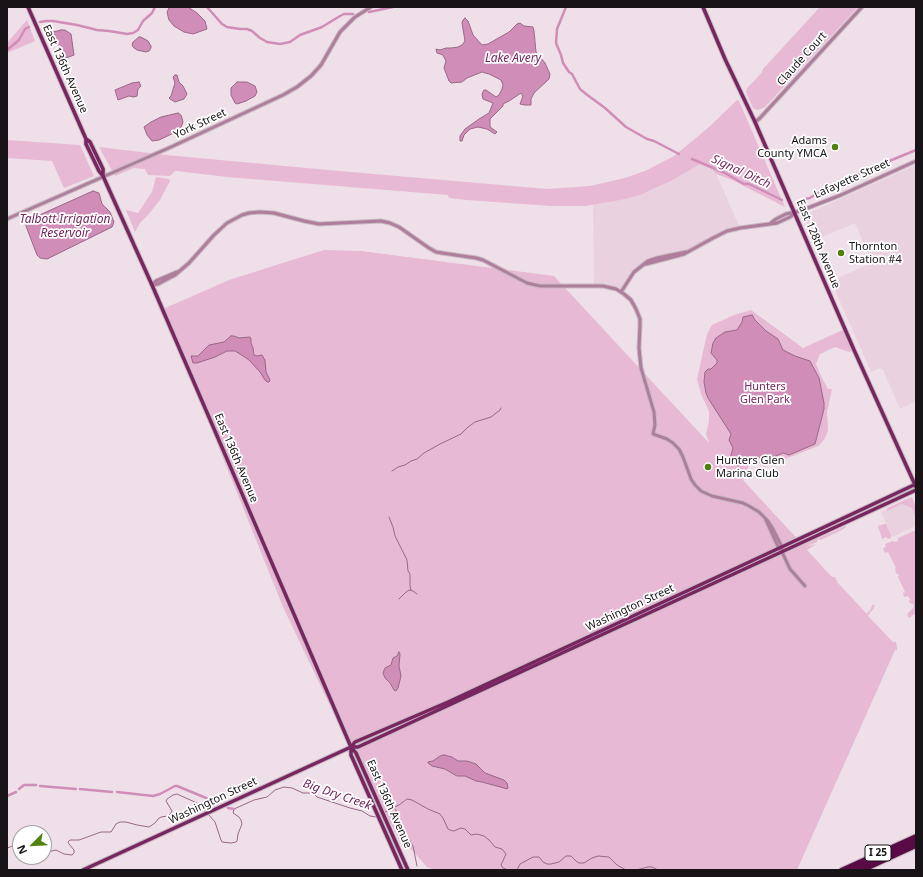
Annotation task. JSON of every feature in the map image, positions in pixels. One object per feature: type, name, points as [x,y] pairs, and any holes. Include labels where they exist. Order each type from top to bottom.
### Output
[{"type":"highway","name":"I 25","points":[[841,870],[916,836]]},
{"type":"highway","points":[[850,870],[916,840]]},
{"type":"highway","points":[[857,870],[916,843]]},
{"type":"highway","name":"I 25","points":[[864,870],[916,846]]},
{"type":"main road","name":"East 136th Avenue","points":[[28,7],[86,139],[90,142],[103,169],[104,176],[351,747],[356,752],[408,870]]},
{"type":"main road","name":"East 128th Avenue","points":[[703,7],[916,487]]},
{"type":"main road","name":"Washington Street","points":[[351,747],[364,745],[782,552],[853,517],[884,499],[916,487]]},
{"type":"main road","name":"Washington Street","points":[[83,870],[351,747],[356,742],[448,702],[780,548],[853,517]]},
{"type":"main road","name":"East 136th Avenue","points":[[351,747],[351,755],[402,870]]},
{"type":"street","name":"York Street","points":[[7,219],[171,147],[283,95],[297,87],[311,76],[321,65],[340,32],[355,17],[371,7]]},
{"type":"street","name":"Claude Court","points":[[755,122],[862,7]]},
{"type":"street","name":"Lafayette Street","points":[[621,292],[634,272],[646,264],[684,254],[727,231],[770,223],[786,214],[795,213],[841,195],[916,161]]},
{"type":"street","points":[[152,285],[158,284],[175,275],[189,263],[227,223],[242,215],[260,212],[274,213],[319,224],[381,221],[399,227],[436,252],[483,260],[528,283],[540,286],[604,286],[621,292],[633,303],[640,319],[639,348],[641,368],[654,412],[655,425],[653,434],[667,439],[679,449],[691,479],[704,493],[743,504],[755,509],[765,518],[772,525],[780,548],[791,571],[806,586]]},
{"type":"shaded area","points":[[700,164],[714,169],[740,228],[727,231],[686,252],[653,259],[634,272],[621,292],[612,288],[594,286],[593,205],[621,200],[652,190]]},
{"type":"shaded area","points":[[916,165],[916,401],[900,409],[883,370],[880,368],[871,372],[831,281],[872,263],[855,223],[815,240],[804,215]]},
{"type":"shaded area","points":[[905,500],[916,511],[916,526],[892,537],[881,512]]},
{"type":"green space","points":[[820,7],[858,7],[765,107],[758,110],[753,108],[746,92],[747,88]]},
{"type":"green space","points":[[27,20],[35,41],[7,53],[7,43]]},
{"type":"green space","points":[[737,100],[739,101],[785,207],[732,180],[716,174],[713,169],[700,164],[671,181],[640,195],[586,206],[551,206],[467,200],[449,198],[448,195],[227,177],[177,171],[170,176],[148,175],[145,169],[134,168],[115,176],[99,147],[166,155],[547,189],[590,186],[625,178],[645,171],[674,156],[708,128]]},
{"type":"green space","points":[[7,140],[80,145],[94,176],[64,188],[52,161],[7,158]]},
{"type":"green space","points":[[156,177],[169,179],[170,181],[160,200],[140,223],[135,232],[126,210],[138,213],[152,192]]},
{"type":"green space","points":[[324,250],[361,251],[554,276],[709,443],[706,434],[709,421],[709,411],[701,394],[697,379],[707,334],[712,325],[734,315],[751,310],[803,348],[845,329],[854,350],[849,352],[835,347],[820,354],[816,364],[828,389],[832,389],[827,412],[828,431],[824,440],[818,446],[765,467],[756,462],[749,465],[743,480],[803,545],[846,526],[842,530],[821,540],[818,539],[817,542],[805,547],[816,544],[807,550],[832,577],[835,577],[838,583],[867,614],[868,611],[870,613],[868,616],[893,642],[896,642],[897,647],[897,650],[895,650],[797,870],[435,870],[427,867],[411,849],[400,842],[392,826],[375,800],[283,607],[163,309],[229,280]]},
{"type":"green space","points":[[912,497],[916,507],[916,518],[912,508],[902,504],[887,511],[887,508]]},
{"type":"green space","points":[[886,524],[891,538],[888,539],[886,537],[882,539],[878,526]]},
{"type":"green space","points":[[916,530],[916,613],[909,618],[907,614],[914,606],[909,602],[909,600],[911,601],[908,596],[904,597],[903,593],[905,592],[898,577],[899,575],[896,573],[896,568],[888,552],[885,553],[883,548],[886,547],[885,544],[898,541],[898,538]]},
{"type":"green space","points":[[873,604],[875,606],[871,612],[869,612]]},
{"type":"water","points":[[171,7],[188,7],[205,21],[207,29],[193,34],[184,32],[174,26],[169,20],[167,12]]},
{"type":"water","name":"Lake Avery","points":[[465,18],[468,21],[473,35],[482,45],[488,44],[509,32],[517,24],[520,23],[524,26],[533,27],[536,52],[545,63],[550,74],[549,79],[534,93],[531,99],[531,105],[520,104],[523,96],[521,93],[503,104],[503,106],[490,119],[490,127],[497,132],[495,134],[487,129],[478,127],[470,129],[464,135],[462,141],[460,141],[460,136],[465,129],[489,113],[493,103],[483,99],[482,94],[484,90],[496,97],[499,95],[503,85],[501,80],[482,72],[467,78],[462,82],[451,83],[449,81],[444,68],[446,61],[443,55],[437,53],[436,49],[440,50],[462,45],[465,41],[462,23]]},
{"type":"water","points":[[65,30],[71,34],[74,55],[66,58],[61,53],[53,32]]},
{"type":"water","points":[[139,37],[148,41],[151,46],[149,51],[146,52],[134,48],[132,45],[133,42]]},
{"type":"water","points":[[177,75],[179,82],[187,94],[184,99],[175,102],[169,98],[175,83],[173,77]]},
{"type":"water","points":[[139,82],[141,86],[138,89],[137,96],[129,96],[118,100],[115,90],[132,83]]},
{"type":"water","points":[[237,82],[247,82],[255,86],[257,92],[255,96],[246,101],[237,104],[235,103],[231,95],[231,88]]},
{"type":"water","points":[[178,113],[181,115],[183,122],[180,130],[159,140],[152,141],[147,135],[144,127],[161,117]]},
{"type":"water","name":"Talbott Irrigation Reservoir","points":[[93,191],[99,193],[102,204],[110,212],[114,222],[112,227],[47,259],[40,258],[37,255],[26,226],[26,221]]},
{"type":"water","name":"Hunters Glen Park","points":[[752,315],[766,331],[778,339],[783,350],[810,361],[819,378],[824,409],[815,444],[789,455],[783,453],[769,459],[762,457],[738,466],[729,462],[733,448],[729,440],[731,434],[708,398],[704,382],[705,372],[717,363],[717,360],[711,353],[713,343],[716,338],[725,332],[737,330],[743,317]]},
{"type":"water","points":[[231,336],[239,338],[250,337],[254,355],[262,355],[265,360],[266,372],[270,380],[269,382],[265,380],[249,360],[235,351],[227,351],[215,357],[193,363],[191,356],[198,356],[209,345],[224,342]]},
{"type":"water","points":[[399,652],[401,676],[396,691],[385,678],[383,673],[385,668],[391,665],[393,658],[397,656]]},
{"type":"water","points":[[444,755],[452,757],[458,761],[467,761],[476,764],[485,773],[504,780],[507,783],[508,788],[476,781],[465,776],[457,776],[445,769],[432,766],[428,763]]},
{"type":"waterway","name":"Signal Ditch","points":[[40,22],[53,21],[97,30],[127,34],[138,30],[143,21],[152,13],[155,7]]},
{"type":"waterway","name":"Signal Ditch","points":[[207,7],[222,24],[227,27],[247,29],[267,42],[280,44],[290,42],[300,35],[322,27],[344,14],[353,14]]},
{"type":"waterway","name":"Signal Ditch","points":[[369,12],[393,7]]},
{"type":"waterway","name":"Signal Ditch","points":[[566,7],[557,29],[556,43],[563,63],[572,74],[580,89],[605,108],[626,127],[679,154]]},
{"type":"waterway","name":"Signal Ditch","points":[[7,50],[19,40],[25,29],[29,27]]},
{"type":"waterway","points":[[798,206],[804,203],[805,199],[810,198],[821,191],[834,187],[839,183],[857,177],[860,173],[916,150]]},
{"type":"waterway","name":"Signal Ditch","points":[[692,159],[782,200]]},
{"type":"waterway","points":[[392,471],[417,459],[424,453],[461,434],[475,422],[491,417],[501,408]]},
{"type":"waterway","points":[[389,517],[395,536],[407,560],[411,590]]},
{"type":"waterway","points":[[399,599],[409,590],[417,594]]},
{"type":"waterway","points":[[19,789],[24,785],[36,785]]},
{"type":"waterway","points":[[40,786],[76,789]]},
{"type":"waterway","points":[[117,792],[153,796],[177,786],[216,802]]},
{"type":"waterway","name":"Big Dry Creek","points":[[208,814],[215,822],[222,842],[231,843],[237,841],[242,824],[239,817],[233,813],[234,809],[254,800],[267,797],[275,790],[284,787],[292,788],[303,793],[313,793],[317,797],[362,811],[370,816],[377,817]]},
{"type":"waterway","points":[[80,789],[112,792]]},
{"type":"waterway","points":[[7,796],[16,792]]},
{"type":"waterway","name":"Big Dry Creek","points":[[52,851],[56,850],[64,854],[72,855],[74,850],[68,842],[70,840],[79,840],[101,832],[111,832],[116,824],[120,822],[149,827],[161,817],[168,816],[171,813],[172,811],[166,801],[173,795],[177,794],[197,803],[206,812]]},
{"type":"waterway","name":"Big Dry Creek","points":[[380,815],[407,799],[412,800],[440,814],[448,829],[454,831],[461,828],[465,829],[471,835],[477,834],[484,836],[495,847],[502,849],[506,854],[501,865],[503,868],[508,870]]},
{"type":"waterway","name":"Big Dry Creek","points":[[228,808],[234,809]]},
{"type":"waterway","points":[[394,808],[398,814],[401,826],[413,846],[417,866]]},
{"type":"waterway","name":"Big Dry Creek","points":[[7,848],[12,846]]},
{"type":"waterway","name":"Big Dry Creek","points":[[517,870],[520,864],[533,857],[539,857],[543,862],[551,864],[559,862],[566,856],[571,856],[579,863],[584,863],[598,856],[609,857],[617,865],[626,870]]},
{"type":"waterway","name":"Big Dry Creek","points":[[636,870],[648,867],[658,870]]},
{"type":"place","name":"Adams County YMCA","points":[[835,147]]},
{"type":"place","name":"Thornton Station #4","points":[[841,253]]},
{"type":"place","name":"Hunters Glen Marina Club","points":[[708,467]]}]
